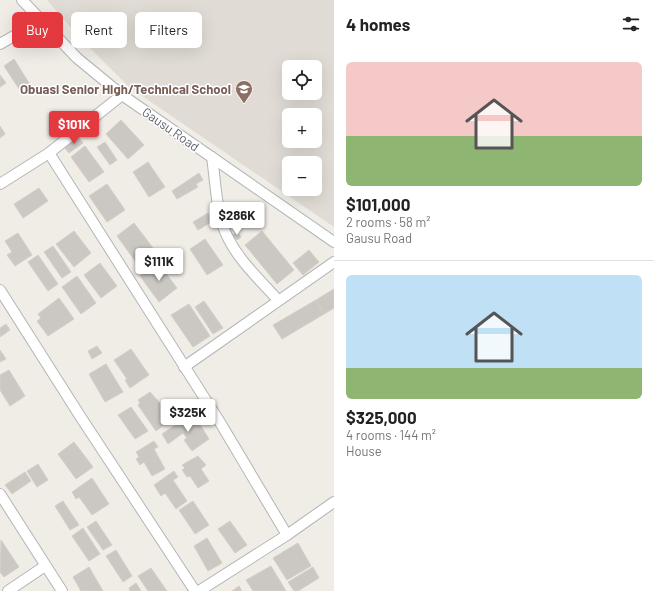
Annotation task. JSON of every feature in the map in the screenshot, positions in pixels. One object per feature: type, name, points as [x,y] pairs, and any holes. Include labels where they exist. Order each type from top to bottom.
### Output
[{"type":"street","name":"Gausu Road","points":[[22,0],[33,12]]},
{"type":"street","points":[[0,44],[12,37]]},
{"type":"street","name":"Gausu Road","points":[[63,44],[77,58],[122,95],[334,242]]},
{"type":"street","points":[[0,184],[50,153],[122,95]]},
{"type":"street","points":[[50,153],[253,477],[287,535]]},
{"type":"street","points":[[212,158],[221,220],[228,238],[237,253],[278,300]]},
{"type":"street","points":[[184,367],[334,262]]},
{"type":"street","points":[[0,290],[80,416],[195,591]]},
{"type":"street","points":[[0,494],[62,591]]},
{"type":"street","points":[[198,591],[287,535],[334,502]]},
{"type":"street","points":[[8,591],[46,566]]},
{"type":"shaded area","name":"Obuasi Senior High/Technical School","points":[[47,0],[334,0],[334,227],[289,196],[322,196],[322,156],[282,156],[282,191],[129,87],[90,48],[127,48],[127,12],[71,12],[71,28],[63,19],[63,12],[57,12]]},
{"type":"building","points":[[14,59],[31,86],[21,92],[4,66]]},
{"type":"building","points":[[0,75],[6,83],[0,87]]},
{"type":"building","points":[[121,120],[144,145],[128,159],[106,134]]},
{"type":"building","points":[[0,126],[5,134],[0,138]]},
{"type":"building","points":[[78,137],[83,143],[69,153],[64,147]]},
{"type":"building","points":[[105,142],[117,160],[110,165],[97,147]]},
{"type":"building","points":[[85,146],[104,172],[89,182],[71,157]]},
{"type":"building","points":[[148,162],[165,187],[149,197],[133,172]]},
{"type":"building","points":[[199,173],[203,180],[196,184],[198,187],[177,199],[172,191]]},
{"type":"building","points":[[107,184],[125,210],[107,222],[89,196]]},
{"type":"building","points":[[39,188],[48,201],[23,218],[14,204]]},
{"type":"building","points":[[208,213],[213,221],[198,230],[193,222]]},
{"type":"building","points":[[134,223],[156,252],[138,265],[117,236]]},
{"type":"building","points":[[74,231],[91,253],[74,267],[56,244]]},
{"type":"building","points":[[262,231],[294,270],[277,284],[245,245]]},
{"type":"building","points":[[237,232],[241,237],[237,240],[233,235]]},
{"type":"building","points":[[18,233],[32,255],[15,266],[7,255],[12,252],[5,241]]},
{"type":"building","points":[[205,239],[223,265],[207,275],[190,249]]},
{"type":"building","points":[[53,246],[71,272],[62,278],[44,252]]},
{"type":"building","points":[[309,250],[319,262],[303,275],[293,263]]},
{"type":"building","points":[[38,255],[58,284],[48,291],[28,262]]},
{"type":"building","points":[[100,263],[117,286],[101,298],[84,275]]},
{"type":"building","points":[[158,263],[177,288],[159,302],[140,276]]},
{"type":"building","points":[[77,276],[96,303],[81,314],[62,287]]},
{"type":"building","points":[[334,289],[334,308],[324,314],[316,300]]},
{"type":"building","points":[[59,298],[74,319],[48,336],[37,321],[41,318],[38,314]]},
{"type":"building","points":[[316,300],[324,314],[282,339],[273,325]]},
{"type":"building","points":[[204,301],[223,328],[213,334],[195,307]]},
{"type":"building","points":[[189,304],[210,336],[193,347],[171,315]]},
{"type":"building","points":[[6,324],[10,330],[0,337],[0,328]]},
{"type":"building","points":[[97,346],[102,353],[92,359],[88,351]]},
{"type":"building","points":[[131,349],[149,375],[130,388],[125,380],[127,379],[114,360]]},
{"type":"building","points":[[0,350],[6,359],[0,362]]},
{"type":"building","points":[[106,364],[123,392],[105,402],[89,374]]},
{"type":"building","points":[[9,370],[25,396],[10,406],[0,390],[0,375]]},
{"type":"building","points":[[150,392],[160,403],[163,402],[173,418],[156,431],[138,405],[140,403],[138,400]]},
{"type":"building","points":[[131,407],[148,431],[135,439],[118,415]]},
{"type":"building","points":[[190,415],[194,420],[196,418],[209,439],[192,451],[184,440],[187,438],[183,433],[168,444],[162,434]]},
{"type":"building","points":[[154,441],[158,447],[154,449],[165,469],[152,476],[144,462],[140,465],[136,459],[139,457],[136,452]]},
{"type":"building","points":[[74,442],[93,467],[76,479],[58,454]]},
{"type":"building","points":[[198,456],[206,465],[201,469],[209,481],[198,488],[190,476],[187,477],[182,470],[185,468],[182,465]]},
{"type":"building","points":[[38,464],[48,480],[37,487],[27,471]]},
{"type":"building","points":[[174,471],[178,477],[173,480],[187,501],[176,509],[165,493],[161,496],[154,485]]},
{"type":"building","points":[[25,472],[31,481],[12,494],[5,485]]},
{"type":"building","points":[[92,478],[109,504],[92,515],[79,497],[76,499],[72,492]]},
{"type":"building","points":[[63,501],[79,525],[70,530],[55,506]]},
{"type":"building","points":[[193,501],[209,525],[195,534],[179,510]]},
{"type":"building","points":[[96,521],[112,545],[103,550],[87,527]]},
{"type":"building","points":[[230,521],[247,545],[235,553],[218,529]]},
{"type":"building","points":[[83,528],[100,554],[89,561],[72,536]]},
{"type":"building","points":[[207,538],[222,563],[208,571],[194,546]]},
{"type":"building","points":[[1,540],[19,567],[4,577],[0,572]]},
{"type":"building","points":[[298,543],[311,566],[287,580],[273,558]]},
{"type":"building","points":[[116,550],[132,576],[123,582],[106,556]]},
{"type":"building","points":[[271,566],[286,591],[253,591],[246,580]]},
{"type":"building","points":[[89,567],[103,591],[81,591],[73,577]]},
{"type":"building","points":[[313,567],[319,578],[298,591],[294,591],[288,582]]},
{"type":"building","points":[[151,568],[167,591],[148,591],[138,576]]},
{"type":"building","points":[[136,583],[141,591],[130,591],[129,588]]},
{"type":"building","points":[[239,586],[242,591],[232,591]]},
{"type":"place","name":"Obuasi Senior High/Technical School","points":[[244,104]]}]
